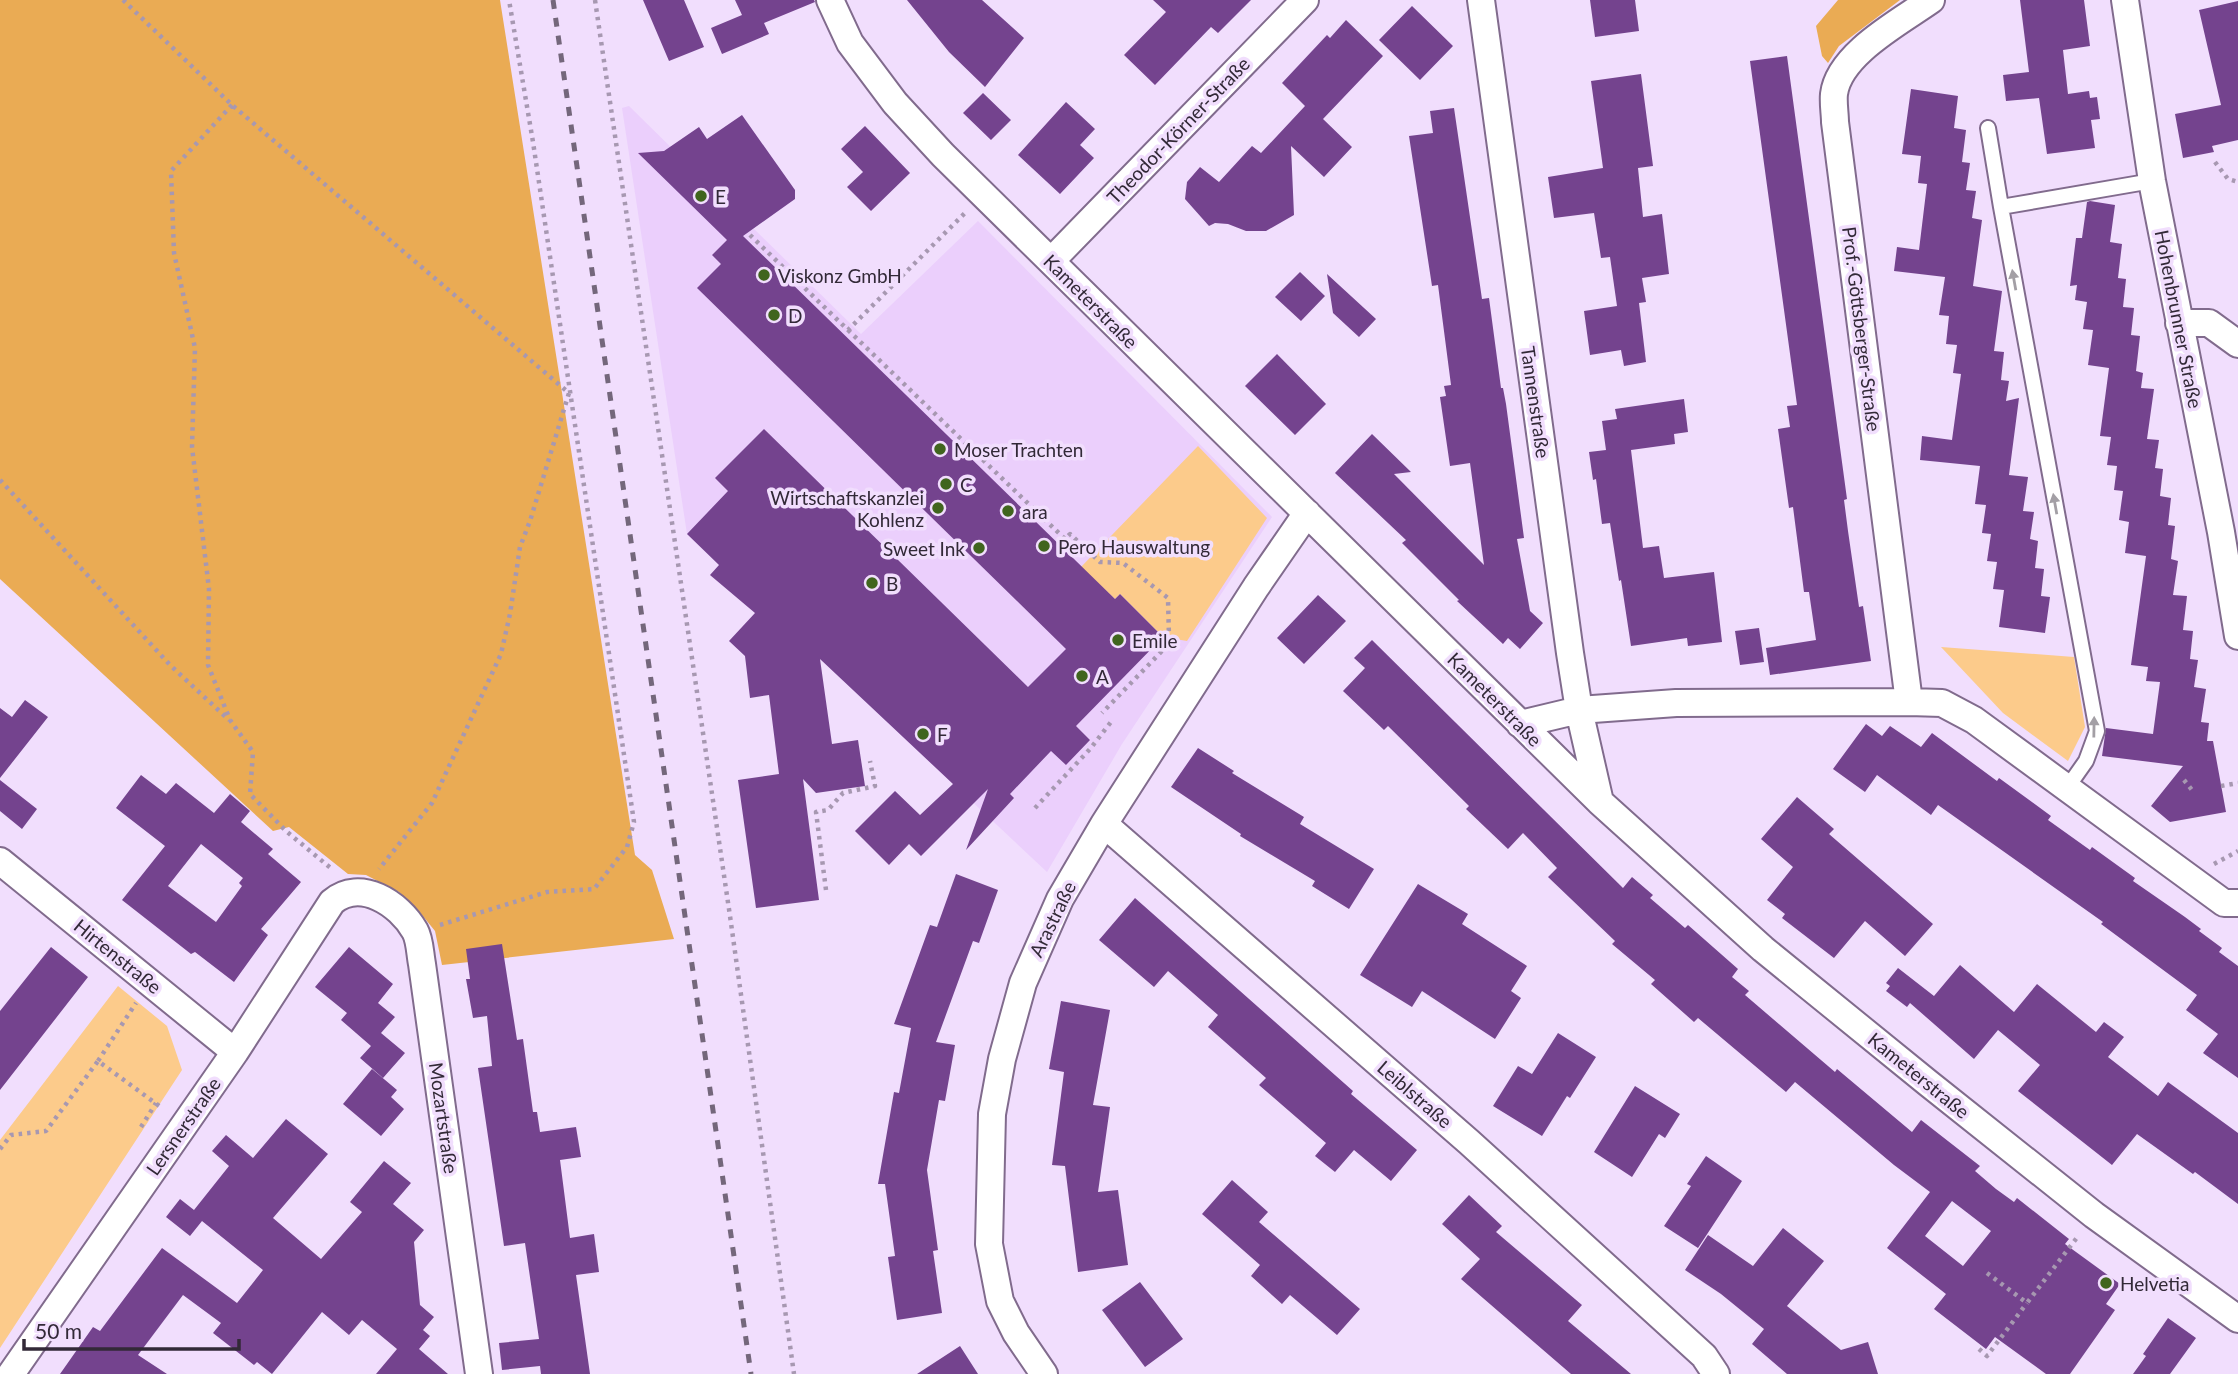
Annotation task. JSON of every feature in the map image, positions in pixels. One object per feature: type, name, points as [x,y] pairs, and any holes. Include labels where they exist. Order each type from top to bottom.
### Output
[{"type":"street","name":"Kameterstraße","points":[[830,0],[850,43],[895,103],[983,195],[1600,802],[1763,949],[1917,1074],[2094,1215],[2238,1319]]},
{"type":"street","name":"Theodor-Körner-Straße","points":[[1051,261],[1305,0]]},
{"type":"street","name":"Tannenstraße","points":[[1481,0],[1579,710],[1600,802]]},
{"type":"street","name":"Prof.-Göttsberger-Straße","points":[[1909,702],[1835,122],[1834,94],[1842,70],[1862,50],[1931,0]]},
{"type":"street","name":"Hohenbrunner Straße","points":[[2125,0],[2152,181],[2221,533],[2238,636]]},
{"type":"street","points":[[2179,323],[2209,323],[2238,344]]},
{"type":"street","name":"Arastraße","points":[[1044,1374],[1016,1333],[1000,1301],[989,1244],[992,1114],[1002,1059],[1023,983],[1060,899],[1104,824],[1256,587],[1307,513]]},
{"type":"street","points":[[1520,724],[1579,710],[1676,703],[1942,703],[1974,720],[2224,903],[2238,903]]},
{"type":"street","name":"Leiblstraße","points":[[1104,824],[1469,1142],[1704,1356],[1716,1374]]},
{"type":"street","name":"Hirtenstraße","points":[[0,861],[235,1052]]},
{"type":"street","points":[[352,892],[380,898],[399,912],[415,932]]},
{"type":"street","name":"Lersnerstraße","points":[[11,1374],[235,1052],[332,902],[352,892]]},
{"type":"street","name":"Mozartstraße","points":[[415,932],[422,964],[479,1374]]},
{"type":"lane","points":[[1988,128],[2097,731],[2086,761],[2067,788]]},
{"type":"lane","points":[[2001,207],[2152,181]]},
{"type":"path","points":[[123,0],[232,105],[569,393]]},
{"type":"path","points":[[415,932],[547,892],[594,889],[628,847],[634,822],[533,142],[509,0]]},
{"type":"path","points":[[595,0],[729,902],[794,1374]]},
{"type":"path","points":[[230,720],[208,665],[209,589],[192,447],[195,348],[174,253],[171,172],[232,105]]},
{"type":"path","points":[[2215,162],[2228,179],[2238,182]]},
{"type":"path","points":[[848,330],[983,195]]},
{"type":"path","points":[[750,235],[1065,539],[1070,534],[1100,562],[1124,562],[1168,598],[1170,634],[1165,645],[1102,713]]},
{"type":"path","points":[[0,480],[170,665],[230,720],[253,752],[250,794],[286,831],[336,873],[352,892],[432,803],[501,654],[520,547],[569,393]]},
{"type":"path","points":[[1035,808],[1090,750],[1111,722]]},
{"type":"path","points":[[826,890],[817,812],[828,810],[843,793],[875,786],[870,761]]},
{"type":"path","points":[[2185,780],[2192,790]]},
{"type":"path","points":[[2221,786],[2238,783]]},
{"type":"path","points":[[0,1149],[11,1135],[46,1130],[98,1061],[151,983]]},
{"type":"path","points":[[98,1061],[185,1124]]},
{"type":"path","points":[[141,1127],[156,1103]]},
{"type":"path","points":[[1979,1349],[1987,1356],[2076,1239]]},
{"type":"path","points":[[1987,1273],[2027,1303]]},
{"type":"shaded area","points":[[0,0],[500,0],[635,855],[652,870],[674,939],[442,965],[435,931],[399,892],[366,875],[348,874],[289,827],[273,831],[0,579]]},
{"type":"shaded area","points":[[1838,0],[1900,0],[1839,46],[1828,63],[1822,56],[1816,26]]},
{"type":"shaded area","points":[[629,106],[861,334],[978,221],[1272,517],[1122,744],[1047,872],[687,534],[622,108]]},
{"type":"shaded area","points":[[1198,446],[1267,518],[1187,641],[1163,637],[1120,594],[1115,599],[1081,567]]},
{"type":"shaded area","points":[[1941,647],[2074,657],[2085,727],[2068,761],[2003,713]]},
{"type":"shaded area","points":[[118,986],[167,1026],[182,1070],[0,1348],[0,1140]]},
{"type":"building","points":[[643,0],[684,0],[704,47],[669,61]]},
{"type":"building","points":[[735,0],[815,2],[764,23],[769,34],[722,54],[711,28],[742,15]]},
{"type":"building","points":[[907,0],[982,0],[1024,38],[985,87],[949,52]]},
{"type":"building","points":[[1153,0],[1251,0],[1218,33],[1211,27],[1155,85],[1124,55],[1166,12]]},
{"type":"building","points":[[1590,0],[1635,0],[1639,31],[1595,37]]},
{"type":"building","points":[[2020,0],[2084,0],[2090,46],[2063,50],[2068,94],[2089,91],[2090,98],[2097,97],[2100,119],[2091,120],[2095,148],[2047,154],[2039,98],[2006,101],[2003,75],[2029,72]]},
{"type":"building","points":[[2238,1],[2238,140],[2212,146],[2214,152],[2183,158],[2175,114],[2221,105],[2199,10]]},
{"type":"building","points":[[1412,6],[1453,46],[1420,80],[1379,40]]},
{"type":"building","points":[[1346,20],[1383,56],[1323,119],[1352,147],[1324,177],[1291,146],[1294,215],[1266,231],[1246,231],[1228,224],[1215,223],[1209,226],[1185,199],[1187,182],[1200,167],[1219,182],[1252,146],[1261,153],[1305,106],[1282,83],[1327,35],[1330,38]]},
{"type":"building","points":[[1787,56],[1847,499],[1844,500],[1848,531],[1859,607],[1863,606],[1871,661],[1770,675],[1766,648],[1816,640],[1809,592],[1804,592],[1793,507],[1789,508],[1778,429],[1790,427],[1787,406],[1797,405],[1750,61]]},
{"type":"building","points":[[1641,74],[1653,166],[1638,168],[1643,217],[1662,214],[1669,274],[1642,278],[1646,302],[1639,303],[1646,362],[1624,366],[1621,350],[1590,355],[1584,311],[1617,306],[1610,257],[1601,258],[1594,213],[1554,218],[1548,177],[1603,168],[1591,81]]},
{"type":"building","points":[[1911,89],[1958,96],[1954,128],[1966,130],[1962,162],[1970,163],[1966,190],[1976,191],[1972,218],[1982,220],[1973,286],[2002,291],[1994,351],[2004,352],[2001,380],[2009,381],[2006,401],[2019,398],[2009,475],[2028,477],[2023,511],[2034,512],[2030,539],[2038,541],[2035,568],[2044,569],[2041,596],[2050,597],[2045,633],[1999,627],[2004,590],[1993,589],[1997,562],[1987,561],[1991,534],[1982,533],[1986,505],[1975,504],[1980,466],[1920,460],[1922,436],[1952,440],[1961,374],[1953,373],[1957,345],[1946,344],[1949,316],[1939,315],[1945,277],[1894,271],[1897,247],[1919,250],[1927,184],[1918,183],[1921,156],[1902,154]]},
{"type":"building","points":[[983,93],[1011,120],[991,140],[963,113]]},
{"type":"building","points":[[1066,102],[1095,129],[1080,145],[1094,158],[1060,194],[1018,155]]},
{"type":"building","points":[[1454,108],[1482,299],[1489,298],[1501,388],[1506,404],[1524,538],[1517,539],[1530,611],[1543,623],[1520,649],[1508,638],[1503,644],[1457,601],[1459,600],[1402,543],[1406,540],[1335,473],[1372,434],[1411,472],[1394,474],[1484,565],[1470,463],[1450,466],[1440,397],[1446,396],[1444,386],[1451,385],[1438,285],[1432,286],[1409,136],[1433,133],[1430,111]]},
{"type":"building","points":[[742,115],[795,190],[795,199],[743,236],[1115,599],[1120,594],[1163,637],[1076,726],[1090,740],[1066,765],[1051,751],[1010,794],[1014,798],[966,850],[988,789],[921,856],[909,844],[889,865],[855,831],[895,791],[920,815],[953,784],[820,659],[832,744],[858,740],[865,786],[816,793],[803,779],[819,900],[756,908],[738,780],[779,774],[769,695],[750,698],[745,656],[729,641],[755,613],[710,575],[719,565],[687,534],[728,491],[715,478],[764,429],[1028,687],[1066,649],[697,288],[721,264],[712,255],[727,240],[638,153],[664,151],[699,127],[707,139]]},
{"type":"building","points":[[865,126],[910,173],[871,211],[847,187],[863,172],[841,149]]},
{"type":"building","points":[[2087,202],[2115,205],[2110,242],[2122,244],[2118,278],[2126,279],[2123,307],[2134,308],[2131,335],[2140,336],[2136,371],[2143,373],[2141,388],[2154,389],[2147,439],[2159,440],[2155,468],[2163,469],[2160,496],[2171,498],[2168,525],[2175,526],[2171,559],[2178,561],[2173,595],[2187,596],[2183,630],[2193,631],[2190,659],[2198,660],[2194,687],[2206,689],[2201,722],[2209,723],[2207,741],[2213,741],[2226,812],[2170,822],[2151,806],[2183,766],[2102,756],[2106,728],[2153,734],[2160,682],[2146,681],[2148,667],[2131,665],[2146,556],[2125,553],[2129,522],[2119,520],[2123,491],[2114,490],[2117,466],[2107,465],[2111,437],[2100,436],[2109,368],[2088,365],[2093,330],[2083,329],[2087,302],[2075,300],[2077,285],[2070,286],[2076,238],[2082,238]]},
{"type":"building","points":[[1300,272],[1325,296],[1301,321],[1275,297]]},
{"type":"building","points":[[1327,274],[1376,319],[1359,337],[1333,313]]},
{"type":"building","points":[[1277,354],[1326,404],[1295,435],[1245,386]]},
{"type":"building","points":[[1684,399],[1688,432],[1674,434],[1675,444],[1631,450],[1643,548],[1659,546],[1664,578],[1714,572],[1722,642],[1688,646],[1687,638],[1631,646],[1610,523],[1602,524],[1589,452],[1606,450],[1602,421],[1617,419],[1615,409]]},
{"type":"building","points":[[1318,595],[1346,621],[1304,664],[1277,638]]},
{"type":"building","points":[[1759,628],[1764,662],[1740,665],[1735,631]]},
{"type":"building","points":[[1372,640],[1623,888],[1632,877],[1653,895],[1650,898],[1685,928],[1688,925],[1738,969],[1732,977],[1749,991],[1745,995],[1835,1072],[1837,1069],[1912,1132],[1921,1120],[1980,1166],[1975,1171],[1996,1189],[2014,1202],[2017,1198],[2069,1239],[2065,1244],[2120,1284],[2106,1304],[2115,1310],[2070,1374],[2046,1374],[1995,1337],[1986,1349],[1934,1309],[1946,1294],[1887,1248],[1930,1192],[1795,1082],[1786,1092],[1698,1018],[1694,1022],[1651,984],[1655,980],[1612,944],[1615,941],[1548,877],[1557,868],[1523,833],[1508,849],[1466,809],[1469,806],[1388,726],[1384,730],[1343,691],[1365,668],[1354,658]],"holes":[[[1952,1201],[1991,1231],[1963,1266],[1925,1236]]]},
{"type":"building","points":[[25,700],[48,717],[0,778],[0,708],[12,717]]},
{"type":"building","points":[[1866,724],[1882,736],[1890,726],[1921,747],[1932,733],[1997,781],[1999,778],[2051,816],[2048,820],[2090,850],[2092,847],[2135,878],[2133,881],[2201,929],[2199,931],[2222,948],[2219,952],[2238,966],[2238,1078],[2203,1053],[2218,1034],[2186,1010],[2197,995],[2101,924],[2103,922],[1938,805],[1931,815],[1877,775],[1865,792],[1833,769]]},
{"type":"building","points":[[1198,748],[1234,771],[1232,773],[1304,817],[1300,824],[1374,869],[1349,909],[1312,886],[1315,881],[1240,836],[1241,834],[1171,787]]},
{"type":"building","points":[[141,775],[166,794],[176,783],[214,813],[230,794],[250,811],[241,822],[273,849],[268,854],[301,882],[261,929],[268,935],[234,982],[195,952],[191,954],[122,900],[165,846],[116,808]],"holes":[[[201,844],[243,878],[239,883],[242,886],[216,922],[168,886]]]},
{"type":"building","points":[[0,780],[37,809],[22,829],[0,811]]},
{"type":"building","points":[[1797,797],[1834,829],[1829,834],[1933,924],[1905,956],[1865,921],[1834,958],[1782,918],[1785,914],[1767,900],[1793,867],[1761,839]]},
{"type":"building","points":[[956,874],[998,890],[979,943],[973,941],[936,1042],[955,1045],[945,1101],[939,1100],[927,1170],[938,1250],[933,1251],[942,1313],[897,1320],[888,1257],[895,1256],[885,1184],[878,1184],[894,1092],[899,1093],[911,1028],[894,1024],[930,925],[937,927]]},
{"type":"building","points":[[1418,884],[1468,914],[1462,924],[1527,966],[1511,991],[1521,998],[1495,1039],[1422,991],[1412,1007],[1360,975]]},
{"type":"building","points":[[1135,898],[1353,1091],[1351,1094],[1417,1150],[1391,1181],[1354,1150],[1335,1172],[1315,1156],[1326,1143],[1259,1085],[1266,1078],[1208,1027],[1218,1015],[1168,971],[1154,987],[1099,940]]},
{"type":"building","points":[[502,944],[517,1040],[523,1039],[533,1112],[537,1112],[540,1132],[576,1127],[581,1157],[560,1160],[570,1238],[594,1234],[599,1272],[576,1275],[590,1374],[541,1374],[540,1366],[502,1370],[499,1343],[539,1339],[525,1243],[504,1246],[478,1068],[492,1066],[487,1016],[473,1018],[466,979],[470,979],[466,949]]},
{"type":"building","points":[[51,947],[88,977],[0,1090],[0,1011]]},
{"type":"building","points":[[349,947],[393,984],[378,1003],[395,1017],[381,1033],[405,1053],[383,1078],[360,1058],[371,1046],[341,1020],[347,1013],[315,987]]},
{"type":"building","points":[[1960,965],[2014,1012],[2037,984],[2096,1032],[2104,1022],[2124,1037],[2108,1057],[2158,1096],[2168,1082],[2238,1133],[2238,1204],[2137,1134],[2112,1165],[2018,1091],[2040,1065],[1998,1030],[1974,1059],[1910,1003],[1907,1007],[1886,991],[1890,986],[1886,983],[1898,968],[1934,996]]},
{"type":"building","points":[[1061,1001],[1110,1010],[1093,1105],[1110,1107],[1098,1192],[1118,1190],[1128,1265],[1078,1272],[1065,1166],[1052,1165],[1064,1072],[1049,1069]]},
{"type":"building","points":[[1558,1033],[1596,1057],[1542,1136],[1493,1106],[1518,1066],[1532,1074]]},
{"type":"building","points":[[372,1069],[397,1090],[391,1097],[404,1109],[381,1136],[343,1104]]},
{"type":"building","points":[[1635,1086],[1680,1114],[1665,1138],[1659,1134],[1632,1177],[1594,1152]]},
{"type":"building","points":[[286,1119],[328,1154],[273,1218],[321,1259],[362,1212],[350,1202],[384,1161],[411,1183],[393,1204],[424,1230],[414,1242],[420,1305],[434,1317],[423,1330],[430,1336],[419,1349],[448,1374],[376,1374],[397,1349],[362,1320],[349,1335],[322,1312],[272,1374],[257,1362],[254,1365],[213,1333],[221,1323],[183,1295],[138,1355],[167,1374],[60,1374],[93,1327],[100,1331],[162,1248],[237,1303],[263,1270],[202,1221],[190,1236],[166,1217],[180,1199],[194,1210],[229,1166],[212,1151],[226,1135],[253,1158]]},
{"type":"building","points":[[1706,1156],[1742,1181],[1698,1248],[1664,1226],[1691,1186],[1687,1184]]},
{"type":"building","points":[[1232,1180],[1268,1212],[1259,1222],[1360,1309],[1337,1335],[1290,1295],[1282,1304],[1251,1276],[1260,1265],[1202,1214]]},
{"type":"building","points":[[1469,1195],[1502,1226],[1496,1232],[1582,1305],[1568,1321],[1631,1374],[1571,1374],[1461,1279],[1480,1259],[1442,1224]]},
{"type":"building","points":[[1783,1228],[1824,1261],[1787,1306],[1841,1350],[1868,1342],[1878,1374],[1787,1374],[1752,1344],[1764,1329],[1721,1294],[1685,1270],[1708,1235],[1753,1266]]},
{"type":"building","points":[[1140,1282],[1183,1339],[1145,1367],[1102,1310]]},
{"type":"building","points":[[2168,1318],[2196,1338],[2170,1374],[2133,1374],[2146,1356],[2143,1354]]},
{"type":"building","points":[[960,1346],[978,1374],[917,1374]]},
{"type":"railway","points":[[553,0],[751,1374]]},
{"type":"place","name":"E","points":[[701,196]]},
{"type":"place","name":"Viskonz GmbH","points":[[764,275]]},
{"type":"place","name":"D","points":[[774,315]]},
{"type":"place","name":"Moser Trachten","points":[[940,449]]},
{"type":"place","name":"C","points":[[946,484]]},
{"type":"place","name":"Wirtschaftskanzlei Kohlenz","points":[[938,508]]},
{"type":"place","name":"ara","points":[[1008,511]]},
{"type":"place","name":"Pero Hauswaltung","points":[[1044,546]]},
{"type":"place","name":"Sweet Ink","points":[[979,548]]},
{"type":"place","name":"B","points":[[872,583]]},
{"type":"place","name":"Emile","points":[[1118,640]]},
{"type":"place","name":"A","points":[[1082,676]]},
{"type":"place","name":"F","points":[[923,734]]},
{"type":"place","name":"Helvetia","points":[[2106,1283]]}]
